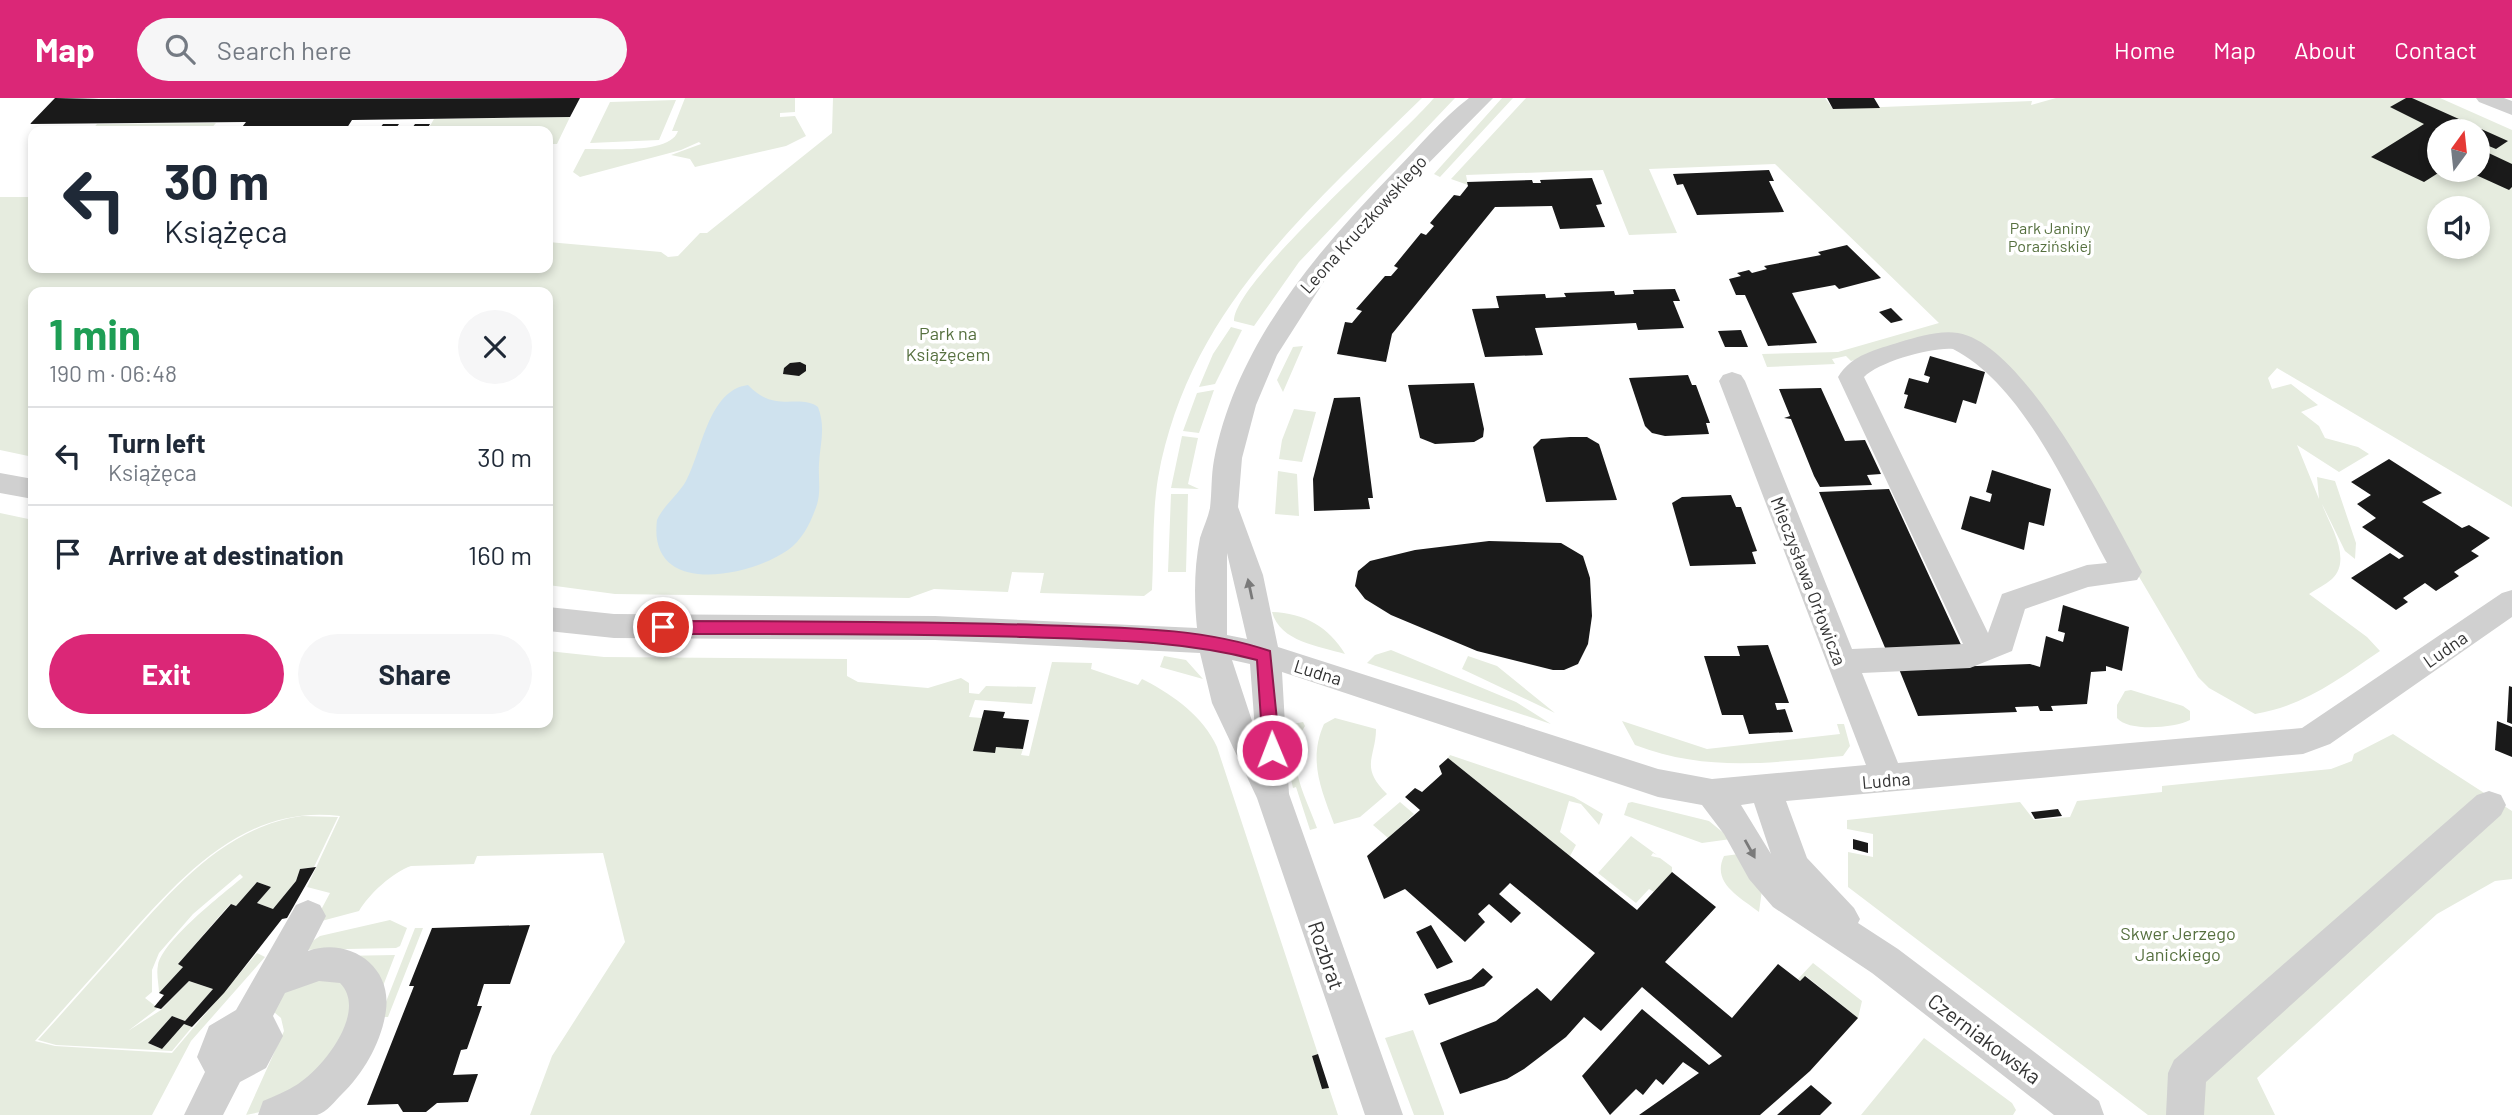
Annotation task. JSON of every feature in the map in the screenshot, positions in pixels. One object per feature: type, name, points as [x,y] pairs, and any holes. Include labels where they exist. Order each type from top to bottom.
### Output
[{"type":"street","points":[[2486,98],[2512,109]]},
{"type":"street","name":"Leona Kruczkowskiego","points":[[1238,649],[1209,606],[1214,539],[1224,507],[1229,457],[1241,411],[1260,362],[1287,312],[1320,267],[1475,102]]},
{"type":"street","points":[[1841,662],[1970,656],[1982,651],[2001,642],[2012,602],[2087,576],[2127,572],[2022,393],[1978,350],[1959,342],[1941,341],[1864,363],[1854,370],[1851,377],[1982,651]]},
{"type":"street","name":"Mieczysława Orłowicza","points":[[1732,381],[1888,779]]},
{"type":"street","points":[[0,482],[28,488]]},
{"type":"street","points":[[1224,507],[1240,540],[1238,649]]},
{"type":"street","name":"Ludna","points":[[553,619],[655,627],[1015,630],[1155,635],[1238,649],[1658,783],[1712,793],[1766,791],[2303,741],[2319,736],[2512,601]]},
{"type":"street","name":"Rozbrat","points":[[1238,649],[1225,696],[1244,749],[1272,794],[1384,1115]]},
{"type":"street","name":"Rozbrat","points":[[1238,649],[1272,720],[1272,794]]},
{"type":"street","name":"Czerniakowska","points":[[1766,791],[1789,858],[1802,879],[1885,961]]},
{"type":"street","name":"Czerniakowska","points":[[1712,793],[1736,824],[1761,868],[1778,890],[1885,961],[2085,1115]]},
{"type":"street","points":[[2185,1115],[2187,1073],[2488,805]]},
{"type":"street","points":[[203,1115],[228,1066],[247,1060],[262,1045],[262,1030],[249,1023],[308,916]]},
{"type":"street","points":[[273,980],[300,969],[334,965],[358,971],[364,976],[370,993],[361,1034],[336,1076],[309,1101],[277,1115]]},
{"type":"green space","points":[[685,98],[795,98],[795,112],[780,113],[780,117],[795,116],[806,136],[786,146],[695,167],[690,159],[671,155],[701,144],[699,142],[681,150],[580,177],[573,172],[585,149],[637,149],[663,144],[673,139],[678,131],[672,131]]},
{"type":"green space","name":"Park na Książęcem","points":[[833,98],[1422,98],[1336,182],[1258,268],[1224,314],[1196,364],[1173,418],[1158,478],[1152,590],[1144,596],[1040,593],[1044,573],[1012,572],[1008,592],[934,589],[909,598],[615,594],[553,586],[553,287],[28,287],[28,456],[0,450],[0,197],[28,197],[28,273],[553,273],[553,242],[661,252],[668,257],[678,256],[700,233],[707,233],[832,133]]},
{"type":"green space","points":[[1434,98],[1455,98],[1299,262],[1254,326],[1234,321],[1241,302],[1260,275]]},
{"type":"green space","points":[[1502,98],[1513,98],[1440,177],[1434,174]]},
{"type":"green space","name":"Park Janiny Porazińskiej","points":[[1526,98],[1825,98],[1833,109],[2032,101],[2031,105],[2056,98],[2440,98],[2487,119],[2427,119],[2427,182],[2490,182],[2490,120],[2512,130],[2512,507],[2277,368],[2268,378],[2272,389],[2291,384],[2318,405],[2301,412],[2319,426],[2325,438],[2358,447],[2369,454],[2339,472],[2297,445],[2319,499],[2317,477],[2335,481],[2356,543],[2355,559],[2345,551],[2322,504],[2338,542],[2340,562],[2332,579],[2309,594],[2367,637],[2380,651],[2305,698],[2255,714],[2209,688],[2198,677],[2034,398],[1938,336],[1851,361],[1846,356],[1832,359],[1835,364],[1767,367],[1762,354],[1838,352],[1939,323],[1775,164],[1649,169],[1677,233],[1629,235],[1603,170],[1466,175],[1468,185],[1451,179]]},
{"type":"green space","points":[[676,100],[659,140],[590,143],[610,102]]},
{"type":"green space","points":[[570,117],[557,144],[553,144],[553,126],[430,126],[434,119]]},
{"type":"green space","points":[[216,123],[213,126],[95,126]]},
{"type":"green space","points":[[1231,327],[1242,330],[1215,384],[1199,387],[1213,354]]},
{"type":"green space","points":[[1303,346],[1283,392],[1277,380],[1293,347]]},
{"type":"green space","points":[[1214,390],[1199,433],[1183,431],[1197,393]]},
{"type":"green space","points":[[1294,409],[1316,412],[1302,462],[1279,459],[1282,440]]},
{"type":"green space","points":[[1182,436],[1198,438],[1188,484],[1199,489],[1171,488]]},
{"type":"green space","points":[[1278,471],[1297,474],[1299,516],[1275,514]]},
{"type":"green space","points":[[1171,494],[1188,494],[1186,572],[1168,572]]},
{"type":"green space","points":[[0,513],[28,519],[28,728],[553,728],[553,652],[604,657],[847,659],[847,676],[858,682],[928,688],[961,678],[969,683],[969,693],[979,694],[986,686],[1036,687],[1032,704],[975,700],[969,717],[982,718],[994,753],[996,747],[1023,749],[1021,755],[1029,756],[1052,662],[1092,663],[1091,669],[1138,685],[1142,679],[1167,693],[1196,716],[1217,747],[1318,1054],[1312,1056],[1322,1089],[1329,1088],[1338,1115],[530,1115],[552,1056],[625,942],[603,853],[477,856],[474,864],[411,866],[382,884],[359,911],[314,923],[330,893],[307,887],[340,816],[306,815],[274,821],[245,833],[193,870],[146,916],[35,1041],[55,1046],[172,1053],[257,953],[265,957],[191,1041],[152,1115],[0,1115]]},
{"type":"green space","points":[[1272,612],[1295,615],[1315,623],[1339,644],[1345,654],[1292,636],[1276,622]]},
{"type":"green space","points":[[1391,650],[1516,702],[1551,724],[1367,663],[1375,655]]},
{"type":"green space","points":[[1164,656],[1186,660],[1203,679],[1160,667]]},
{"type":"green space","points":[[1468,656],[1497,666],[1555,713],[1462,669]]},
{"type":"green space","points":[[2131,690],[2183,706],[2190,711],[2190,720],[2152,727],[2123,722],[2117,718],[2117,705],[2125,691]]},
{"type":"green space","points":[[1335,718],[1376,729],[1371,769],[1378,785],[1387,794],[1360,817],[1334,824],[1318,774],[1317,750],[1324,724]]},
{"type":"green space","points":[[1622,721],[1707,749],[1840,734],[1837,724],[1844,724],[1850,746],[1843,756],[1763,763],[1712,762],[1661,754],[1635,745]]},
{"type":"green space","points":[[1303,722],[1305,726],[1296,752],[1296,765],[1302,790],[1317,828],[1310,830],[1296,787],[1293,788],[1283,745],[1287,725]]},
{"type":"green space","name":"Skwer Jerzego Janickiego","points":[[2393,734],[2512,811],[2512,879],[2495,881],[2437,914],[2257,1078],[2275,1115],[2148,1115],[1848,887],[1848,852],[1873,857],[1873,834],[1847,829],[1847,820],[2020,802],[2034,820],[2070,817],[2077,801],[2162,792],[2162,786],[2331,769],[2352,761],[2354,754]]},
{"type":"green space","points":[[1450,755],[1574,797],[1603,814],[1599,825],[1581,804],[1569,801],[1560,832],[1576,845],[1570,856],[1448,758]]},
{"type":"green space","points":[[1400,802],[1414,814],[1388,838],[1373,825]]},
{"type":"green space","points":[[1628,803],[1709,821],[1731,839],[1702,843],[1624,815]]},
{"type":"green space","points":[[302,816],[338,817],[314,867],[300,869],[296,881],[273,909],[257,903],[271,887],[257,882],[236,906],[230,904],[178,964],[183,967],[159,993],[157,968],[162,955],[195,918],[243,877],[240,874],[193,914],[159,953],[152,970],[152,992],[145,998],[158,1008],[128,1031],[161,1010],[189,981],[213,989],[185,1021],[172,1016],[148,1043],[162,1049],[184,1024],[192,1027],[172,1051],[56,1045],[38,1040],[162,902],[202,864],[248,833],[274,822]]},
{"type":"green space","points":[[1631,836],[1657,855],[1653,853],[1651,856],[1660,858],[1672,867],[1672,872],[1654,892],[1649,889],[1636,903],[1598,873]]},
{"type":"green space","points":[[1739,854],[1762,890],[1759,912],[1736,895],[1724,882],[1721,874],[1724,856]]},
{"type":"green space","points":[[390,920],[407,928],[400,946],[396,948],[299,950],[320,936]]},
{"type":"green space","points":[[415,928],[423,928],[388,1017],[380,1017]]},
{"type":"green space","points":[[395,955],[378,999],[339,956]]},
{"type":"green space","points":[[1813,963],[1862,1001],[1858,1018],[1806,976],[1801,981],[1798,979]]},
{"type":"green space","points":[[331,972],[353,978],[361,991],[362,1007],[350,1043],[327,1076],[303,1097],[283,1106],[246,1115],[284,1031],[281,1018],[268,1007],[272,998],[293,981]]},
{"type":"green space","points":[[1413,1030],[1444,1115],[1414,1115],[1385,1038]]},
{"type":"green space","points":[[1924,1038],[2012,1103],[2016,1110],[2013,1115],[1861,1115]]},
{"type":"water","points":[[748,385],[768,399],[811,403],[818,407],[822,429],[817,504],[808,526],[797,542],[771,560],[727,573],[684,571],[668,561],[658,545],[657,520],[686,481],[715,410],[735,389]]},
{"type":"building","points":[[55,98],[580,98],[570,117],[352,120],[348,126],[243,126],[246,122],[30,124]]},
{"type":"building","points":[[1827,98],[1874,98],[1880,108],[1833,109]]},
{"type":"building","points":[[2406,98],[2412,98],[2459,119],[2427,119],[2427,180],[2424,182],[2371,157],[2424,124],[2390,107]]},
{"type":"building","points":[[383,124],[399,124],[398,126],[382,126]]},
{"type":"building","points":[[2490,133],[2508,141],[2496,149],[2490,146]]},
{"type":"building","points":[[2490,154],[2512,164],[2512,187],[2509,190],[2490,181]]},
{"type":"building","points":[[1769,170],[1774,181],[1769,181],[1784,212],[1697,215],[1683,184],[1677,185],[1673,174]]},
{"type":"building","points":[[1592,178],[1602,204],[1596,205],[1605,227],[1560,229],[1552,206],[1495,207],[1392,334],[1386,362],[1337,354],[1345,322],[1352,323],[1362,311],[1356,309],[1385,276],[1391,276],[1398,268],[1394,266],[1421,233],[1426,235],[1434,226],[1430,223],[1454,195],[1460,196],[1468,186],[1467,182],[1532,180],[1533,183],[1541,183],[1540,180]]},
{"type":"building","points":[[1847,245],[1881,278],[1839,289],[1835,285],[1792,293],[1817,343],[1768,346],[1745,295],[1736,295],[1729,279],[1741,276],[1737,273],[1749,270],[1752,273],[1767,269],[1764,266],[1821,255],[1818,252]]},
{"type":"building","points":[[1675,289],[1680,301],[1673,301],[1684,328],[1638,330],[1636,323],[1535,328],[1543,355],[1485,357],[1472,309],[1499,308],[1496,296],[1545,294],[1546,298],[1566,297],[1564,293],[1614,291],[1615,295],[1634,294],[1633,290]]},
{"type":"building","points":[[1891,308],[1903,320],[1891,323],[1879,312]]},
{"type":"building","points":[[1741,330],[1748,347],[1725,347],[1718,331]]},
{"type":"building","points":[[1930,356],[1985,372],[1976,404],[1963,400],[1956,423],[1904,408],[1908,395],[1904,394],[1909,378],[1928,383],[1930,377],[1924,375]]},
{"type":"building","points":[[800,362],[806,365],[806,371],[799,376],[783,374],[784,368],[790,363]]},
{"type":"building","points":[[1688,375],[1692,385],[1696,385],[1710,423],[1706,423],[1709,434],[1665,436],[1652,433],[1645,426],[1629,378]]},
{"type":"building","points":[[1474,383],[1484,429],[1483,437],[1474,442],[1435,444],[1420,438],[1408,385]]},
{"type":"building","points":[[1821,388],[1845,441],[1865,440],[1881,474],[1867,475],[1872,485],[1820,487],[1814,476],[1791,419],[1784,418],[1790,416],[1779,389]]},
{"type":"building","points":[[1360,397],[1373,498],[1368,498],[1370,509],[1314,511],[1313,479],[1334,398]]},
{"type":"building","points":[[1587,437],[1599,444],[1617,500],[1546,502],[1533,447],[1541,439]]},
{"type":"building","points":[[2389,459],[2442,493],[2422,502],[2462,528],[2469,525],[2490,538],[2471,551],[2479,556],[2454,572],[2459,576],[2436,591],[2425,583],[2403,598],[2408,602],[2396,610],[2351,578],[2390,553],[2399,559],[2404,556],[2362,527],[2376,518],[2357,504],[2371,495],[2351,482]]},
{"type":"building","points":[[1992,470],[2051,489],[2044,526],[2029,522],[2024,550],[1961,529],[1970,496],[1990,502],[1992,494],[1986,492]]},
{"type":"building","points":[[1889,489],[1962,647],[1886,650],[1819,492]]},
{"type":"building","points":[[1731,495],[1736,507],[1741,507],[1757,551],[1752,552],[1756,564],[1690,566],[1672,503],[1682,497]]},
{"type":"building","points":[[1489,541],[1561,543],[1583,556],[1590,578],[1592,616],[1588,644],[1578,664],[1564,670],[1553,670],[1477,651],[1391,615],[1365,599],[1355,586],[1358,571],[1370,561],[1415,550]]},
{"type":"building","points":[[2063,605],[2129,627],[2122,671],[2106,666],[2106,671],[2091,672],[2087,704],[2051,706],[2053,711],[2040,711],[2038,706],[2015,707],[2017,712],[1918,716],[1899,669],[2030,664],[2040,667],[2046,636],[2063,642],[2065,633],[2058,631]]},
{"type":"building","points":[[1768,645],[1789,703],[1775,703],[1777,710],[1785,709],[1793,732],[1749,734],[1743,715],[1722,715],[1704,656],[1740,656],[1737,646]]},
{"type":"building","points":[[2509,686],[2512,687],[2512,724],[2507,722]]},
{"type":"building","points":[[984,710],[1005,712],[1003,718],[1029,720],[1023,749],[996,747],[995,753],[973,751]]},
{"type":"building","points":[[2497,721],[2512,727],[2512,757],[2495,750]]},
{"type":"building","points":[[1448,758],[1637,910],[1672,872],[1716,907],[1665,962],[1732,1018],[1778,964],[1800,981],[1805,976],[1858,1018],[1810,1071],[1760,1115],[1639,1115],[1699,1073],[1683,1062],[1663,1085],[1656,1079],[1643,1095],[1636,1089],[1610,1115],[1582,1076],[1642,1009],[1709,1065],[1722,1056],[1642,987],[1601,1031],[1584,1017],[1566,1037],[1524,1069],[1507,1079],[1460,1094],[1440,1043],[1496,1021],[1537,988],[1551,1001],[1595,953],[1510,883],[1499,894],[1521,913],[1511,923],[1489,904],[1478,914],[1485,922],[1465,942],[1405,889],[1384,899],[1367,856],[1420,810],[1405,797],[1415,788],[1422,792],[1442,774],[1439,766]]},
{"type":"building","points":[[2058,809],[2062,816],[2035,819],[2031,812]]},
{"type":"building","points":[[1853,839],[1868,843],[1868,853],[1853,849]]},
{"type":"building","points":[[316,867],[287,918],[282,919],[224,993],[192,1027],[184,1024],[162,1049],[148,1043],[172,1016],[185,1021],[213,989],[189,981],[161,1009],[154,1007],[164,995],[159,993],[183,967],[178,964],[231,904],[236,906],[257,882],[271,887],[257,903],[273,909],[296,881],[300,869]]},
{"type":"building","points":[[530,925],[510,984],[484,984],[477,1006],[482,1006],[467,1049],[461,1050],[453,1075],[478,1074],[468,1102],[437,1103],[426,1112],[403,1112],[398,1104],[367,1105],[414,986],[409,986],[432,928]]},
{"type":"building","points":[[1431,925],[1453,962],[1437,969],[1416,932]]},
{"type":"building","points":[[1483,968],[1493,977],[1484,986],[1429,1005],[1424,994],[1471,979]]},
{"type":"building","points":[[1318,1054],[1329,1088],[1322,1089],[1312,1056]]},
{"type":"building","points":[[1811,1085],[1832,1103],[1820,1115],[1777,1115]]},
{"type":"route","points":[[663,627],[936,628],[1155,635],[1211,642],[1265,655],[1272,720],[1272,750]]}]
